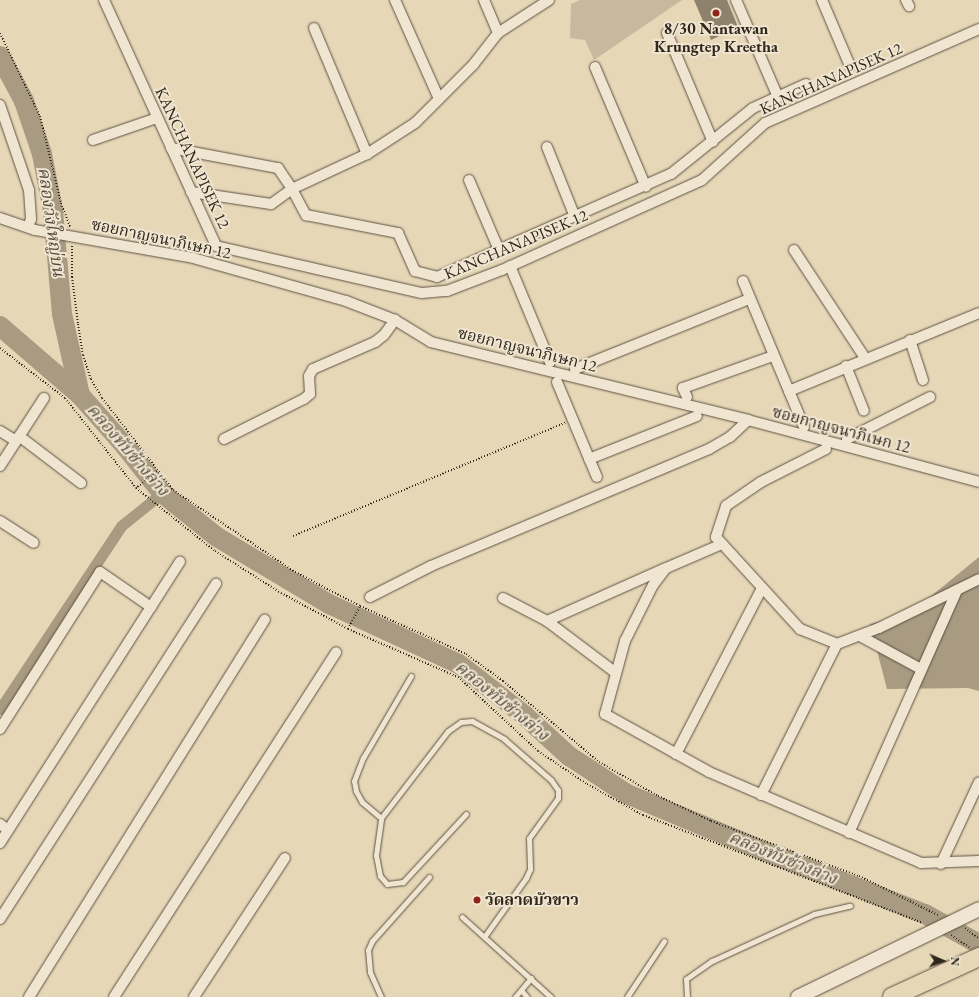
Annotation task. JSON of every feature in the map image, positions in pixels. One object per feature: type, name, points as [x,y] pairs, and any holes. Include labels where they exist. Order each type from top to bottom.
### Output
[{"type":"highway","points":[[892,997],[934,978],[976,953]]},
{"type":"main road","points":[[798,997],[979,909]]},
{"type":"street","name":"KANCHANAPISEK 12","points":[[104,0],[216,246],[422,292],[447,291],[510,266],[702,180],[765,123],[979,28]]},
{"type":"street","points":[[395,0],[439,99]]},
{"type":"street","points":[[484,0],[498,33]]},
{"type":"street","points":[[191,192],[271,204],[292,189],[367,154],[415,123],[474,64],[498,33],[549,0]]},
{"type":"street","points":[[736,0],[778,97]]},
{"type":"street","points":[[822,0],[850,66]]},
{"type":"street","points":[[314,28],[367,154]]},
{"type":"street","points":[[667,33],[713,142]]},
{"type":"street","points":[[596,66],[646,186]]},
{"type":"street","points":[[171,148],[278,168],[292,189],[306,215],[398,234],[415,271],[438,277],[671,174],[713,142],[753,108],[806,84]]},
{"type":"street","points":[[0,105],[29,190],[32,229]]},
{"type":"street","points":[[93,140],[157,118]]},
{"type":"street","points":[[547,147],[575,217]]},
{"type":"street","points":[[470,180],[499,250]]},
{"type":"street","name":"ซอยกาญจนาภิเษก 12","points":[[0,218],[32,229],[193,258],[346,301],[395,320],[431,342],[748,420],[979,482]]},
{"type":"street","points":[[794,250],[865,358]]},
{"type":"street","points":[[510,266],[550,362]]},
{"type":"street","points":[[743,281],[749,299],[804,427]]},
{"type":"street","points":[[575,370],[749,299]]},
{"type":"street","points":[[789,391],[865,358],[979,313]]},
{"type":"street","points":[[224,439],[304,399],[310,394],[309,376],[313,369],[375,342],[384,335],[395,320]]},
{"type":"street","points":[[910,340],[923,380]]},
{"type":"street","points":[[687,397],[683,388],[773,356]]},
{"type":"street","points":[[846,366],[864,411]]},
{"type":"street","points":[[557,379],[597,477]]},
{"type":"street","points":[[847,439],[930,397]]},
{"type":"street","points":[[0,466],[44,398]]},
{"type":"street","points":[[590,459],[697,416]]},
{"type":"street","points":[[370,597],[431,566],[709,449],[730,437],[748,420]]},
{"type":"street","points":[[0,432],[17,439],[81,483]]},
{"type":"street","points":[[826,450],[761,482],[726,506],[716,537],[800,629],[838,644],[860,636],[979,579]]},
{"type":"street","points":[[0,521],[34,543]]},
{"type":"street","points":[[548,621],[722,544]]},
{"type":"street","points":[[0,843],[4,827],[180,562]]},
{"type":"street","points":[[666,568],[653,585],[625,641],[605,714],[676,754],[761,795],[921,863],[941,864],[979,861]]},
{"type":"street","points":[[0,729],[100,572],[151,607]]},
{"type":"street","points":[[0,920],[216,584]]},
{"type":"street","points":[[676,754],[762,588]]},
{"type":"street","points":[[849,833],[956,590]]},
{"type":"street","points":[[503,598],[548,621],[616,673]]},
{"type":"street","points":[[29,997],[265,620]]},
{"type":"street","points":[[860,636],[921,669]]},
{"type":"street","points":[[761,795],[838,644]]},
{"type":"street","points":[[114,997],[336,652]]},
{"type":"street","points":[[941,864],[979,782]]},
{"type":"street","points":[[194,997],[286,858]]},
{"type":"lane","points":[[381,818],[362,802],[356,791],[354,781],[363,758],[411,676]]},
{"type":"lane","points":[[466,814],[417,870],[397,885],[387,884],[380,876],[376,855],[381,818],[448,731],[461,722],[472,721],[504,739],[551,780],[558,790],[558,798],[529,838],[530,869],[526,878],[484,937]]},
{"type":"lane","points":[[381,997],[370,972],[368,950],[372,941],[429,878]]},
{"type":"lane","points":[[687,997],[686,979],[712,960],[814,914],[850,906]]},
{"type":"lane","points":[[462,917],[551,997]]},
{"type":"lane","points":[[627,997],[664,941]]},
{"type":"lane","points":[[515,997],[531,978]]},
{"type":"lane","points":[[520,990],[527,997]]},
{"type":"path","points":[[0,33],[40,116],[61,203],[73,236],[74,292],[83,355],[91,379],[102,398],[157,472],[173,490],[295,572],[360,606],[466,654],[503,681],[599,762],[658,796],[711,821],[860,876],[941,916]]},
{"type":"path","points":[[0,348],[65,398],[136,488],[215,551],[281,593],[348,629],[458,677],[538,752],[587,784],[643,815],[925,924]]},
{"type":"path","points":[[294,536],[573,420]]},
{"type":"path","points":[[136,488],[157,472]]},
{"type":"path","points":[[348,629],[360,606]]},
{"type":"path","points":[[961,926],[979,939]]},
{"type":"path","points":[[947,933],[976,953]]},
{"type":"shaded area","points":[[580,0],[682,0],[594,60],[585,40],[570,38],[571,4]]},
{"type":"shaded area","points":[[979,557],[979,691],[968,688],[887,689],[870,624],[908,615]]},
{"type":"building","name":"8/30 Nantawan Krungtep Kreetha","points":[[694,0],[727,0],[738,27],[711,40]]},
{"type":"waterway","name":"คลองวังใหญ่บน","points":[[0,56],[24,101],[42,154],[53,211],[62,314],[80,395]]},
{"type":"waterway","name":"คลองทับช้างล่าง","points":[[0,326],[80,395],[125,446],[162,493],[217,537],[329,604],[459,664],[524,715],[569,756],[627,794],[759,849],[925,914],[979,944]]},
{"type":"waterway","points":[[0,709],[121,526],[162,493]]},
{"type":"place","name":"8/30 Nantawan Krungtep Kreetha","points":[[716,13]]},
{"type":"place","name":"วัดลาดบัวขาว","points":[[477,900]]}]
